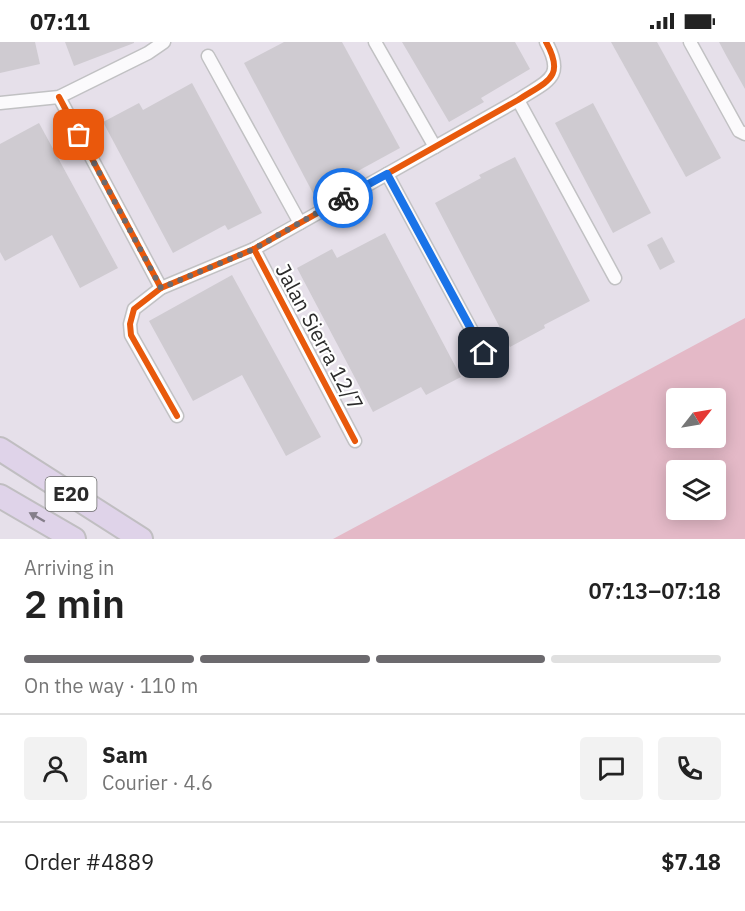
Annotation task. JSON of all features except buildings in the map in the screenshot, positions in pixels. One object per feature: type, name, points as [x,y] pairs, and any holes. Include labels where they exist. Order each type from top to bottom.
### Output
[{"type":"highway","name":"E20","points":[[0,449],[141,539]]},
{"type":"highway","name":"E20","points":[[0,496],[74,539]]},
{"type":"street","points":[[0,103],[58,97],[148,53],[164,42]]},
{"type":"street","points":[[375,42],[435,147]]},
{"type":"street","points":[[177,416],[131,335],[130,324],[134,309],[161,288],[254,249],[519,100],[553,78],[556,68],[546,42]]},
{"type":"street","points":[[690,42],[740,131],[745,134]]},
{"type":"street","points":[[208,56],[300,223]]},
{"type":"street","points":[[58,97],[161,288]]},
{"type":"street","points":[[519,100],[615,278]]},
{"type":"street","points":[[0,111],[15,101]]},
{"type":"street","points":[[387,174],[484,353]]},
{"type":"street","name":"Jalan Sierra 12/7","points":[[254,249],[355,441]]},
{"type":"shaded area","points":[[745,318],[745,539],[333,539]]},
{"type":"cycle path","points":[[177,416],[131,335],[130,324],[134,309],[161,288],[254,249],[545,83],[554,71],[552,54],[546,42]]},
{"type":"cycle path","points":[[59,97],[161,288]]},
{"type":"cycle path","points":[[254,249],[355,441]]},
{"type":"way so far","points":[[79,135],[161,288],[254,249],[343,198]]},
{"type":"route","points":[[343,198],[387,174],[484,353]]}]
